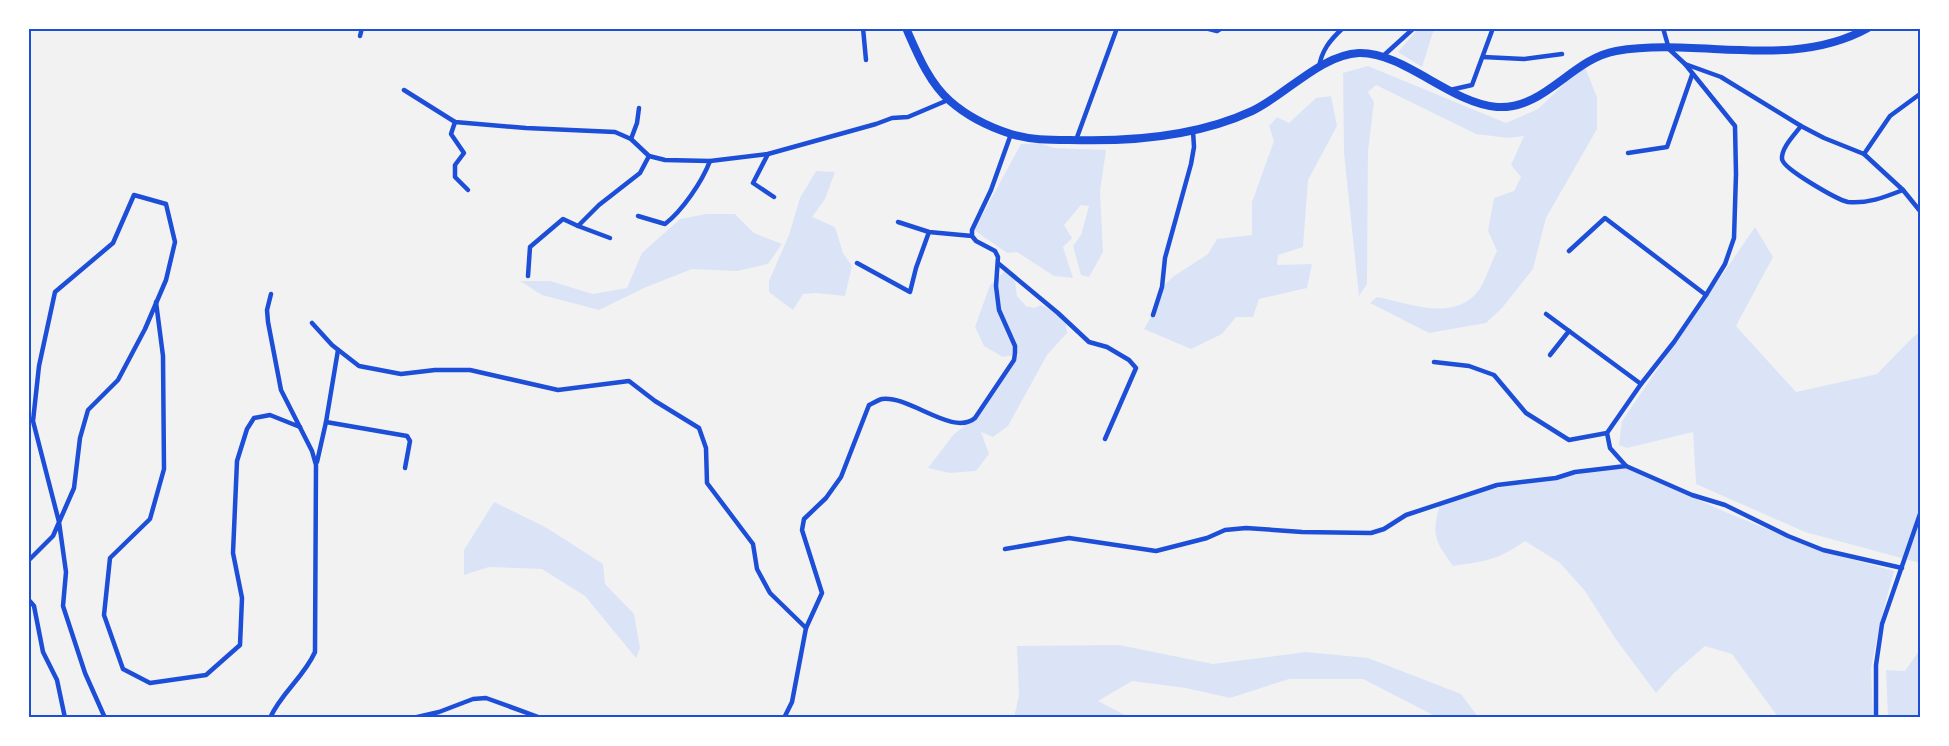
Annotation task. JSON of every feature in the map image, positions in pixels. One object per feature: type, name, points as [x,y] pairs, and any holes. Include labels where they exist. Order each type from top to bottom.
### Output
[{"type":"main road","points":[[906,28],[933,81],[948,100],[982,123],[1011,134],[1036,139],[1076,141],[1110,141],[1193,131],[1216,125],[1255,110],[1332,60],[1355,54],[1365,53],[1381,57],[1483,105],[1500,107],[1514,106],[1537,99],[1584,65],[1612,52],[1640,48],[1761,51],[1814,48],[1838,43],[1868,28]]},
{"type":"street","points":[[360,36],[362,28]]},
{"type":"street","points":[[863,28],[867,60]]},
{"type":"street","points":[[1076,141],[1117,28]]},
{"type":"street","points":[[1205,28],[1216,31],[1222,28]]},
{"type":"street","points":[[1319,68],[1320,57],[1343,28]]},
{"type":"street","points":[[1381,57],[1414,28]]},
{"type":"street","points":[[1450,90],[1472,85],[1493,28]]},
{"type":"street","points":[[1434,362],[1469,366],[1494,375],[1526,413],[1569,440],[1607,433],[1674,342],[1725,264],[1734,238],[1735,126],[1685,64],[1669,49],[1663,28]]},
{"type":"street","points":[[1483,57],[1524,59],[1562,54]]},
{"type":"street","points":[[1685,64],[1721,77],[1801,126],[1864,154],[1903,190],[1920,211]]},
{"type":"street","points":[[1628,153],[1667,147],[1692,75]]},
{"type":"street","points":[[404,90],[455,122],[615,132],[630,139],[649,156],[665,160],[710,161],[768,154],[892,118],[908,117],[948,100]]},
{"type":"street","points":[[1864,154],[1890,116],[1920,94]]},
{"type":"street","points":[[630,139],[637,123],[639,108]]},
{"type":"street","points":[[455,122],[451,134],[464,153],[455,165],[455,177],[468,190]]},
{"type":"street","points":[[1801,126],[1782,159],[1785,166],[1803,178],[1846,202],[1871,202],[1903,190]]},
{"type":"street","points":[[1153,315],[1162,287],[1165,258],[1191,164],[1194,147],[1193,131]]},
{"type":"street","points":[[784,717],[792,702],[806,628],[822,593],[802,530],[804,519],[826,498],[841,477],[869,405],[883,399],[896,400],[958,424],[969,423],[975,418],[1014,360],[1015,346],[999,310],[996,286],[999,264],[995,251],[976,242],[972,236],[972,230],[991,190],[1011,134]]},
{"type":"street","points":[[768,154],[753,183],[774,197]]},
{"type":"street","points":[[578,226],[598,205],[640,173],[649,156]]},
{"type":"street","points":[[638,216],[665,224],[676,216],[707,170],[710,161]]},
{"type":"street","points":[[28,561],[53,536],[59,522],[74,488],[80,438],[88,410],[118,380],[145,329],[166,280],[175,242],[166,204],[134,195],[113,243],[55,292],[39,366],[33,421],[59,522],[66,572],[63,606],[85,673],[105,717]]},
{"type":"street","points":[[1569,251],[1605,218],[1706,295]]},
{"type":"street","points":[[528,276],[530,247],[563,219],[610,238]]},
{"type":"street","points":[[898,222],[929,231],[972,236]]},
{"type":"street","points":[[857,263],[910,292],[929,231]]},
{"type":"street","points":[[999,264],[1089,342],[1107,346],[1129,360],[1136,368],[1105,439]]},
{"type":"street","points":[[271,294],[267,310],[268,322],[281,390],[316,465]]},
{"type":"street","points":[[156,301],[163,357],[164,469],[150,519],[110,558],[104,615],[123,669],[150,683],[206,675],[240,645],[243,598],[233,553],[237,461],[247,429],[254,418],[270,415],[300,427]]},
{"type":"street","points":[[1546,315],[1641,384]]},
{"type":"street","points":[[312,323],[338,350],[359,366],[401,374],[435,370],[470,370],[558,390],[629,381],[655,401],[699,428],[706,448],[708,483],[753,544],[757,569],[770,593],[806,628]]},
{"type":"street","points":[[1550,355],[1569,331]]},
{"type":"street","points":[[270,717],[279,702],[309,667],[315,652],[316,465],[338,350]]},
{"type":"street","points":[[326,422],[407,436],[410,441],[405,468]]},
{"type":"street","points":[[1607,433],[1610,448],[1626,466],[1692,495],[1725,505],[1788,536],[1824,550],[1902,568]]},
{"type":"street","points":[[1005,549],[1069,538],[1156,551],[1207,538],[1225,530],[1246,528],[1371,533],[1384,529],[1406,515],[1497,485],[1626,466]]},
{"type":"street","points":[[1876,717],[1876,665],[1882,624],[1920,514]]},
{"type":"street","points":[[28,599],[34,606],[43,652],[57,680],[65,717]]},
{"type":"street","points":[[413,717],[439,712],[473,699],[486,698],[541,717]]},
{"type":"shaded area","points":[[1418,29],[1434,29],[1422,67],[1398,52]]},
{"type":"shaded area","points":[[1584,65],[1597,97],[1597,129],[1546,218],[1533,269],[1502,308],[1486,323],[1429,333],[1370,303],[1377,297],[1417,306],[1445,308],[1457,306],[1469,300],[1479,290],[1497,251],[1488,231],[1494,198],[1514,191],[1521,177],[1511,165],[1524,136],[1508,138],[1476,134],[1376,85],[1368,92],[1374,102],[1368,151],[1367,284],[1359,296],[1344,153],[1343,73],[1368,66],[1506,123],[1538,109]]},
{"type":"shaded area","points":[[1331,96],[1337,126],[1308,180],[1303,247],[1278,255],[1277,265],[1312,264],[1307,288],[1259,299],[1253,317],[1236,317],[1222,334],[1191,349],[1144,329],[1155,310],[1162,287],[1174,276],[1208,254],[1217,239],[1252,235],[1252,202],[1274,141],[1269,126],[1277,117],[1289,123],[1316,98]]},
{"type":"shaded area","points":[[1039,143],[1054,148],[1106,150],[1100,191],[1103,252],[1089,277],[1081,275],[1073,246],[1081,235],[1089,206],[1081,205],[1064,225],[1072,238],[1063,247],[1073,278],[1054,276],[1017,252],[1007,253],[974,230],[1021,144]]},
{"type":"shaded area","points":[[816,171],[835,172],[825,199],[812,217],[835,227],[843,253],[852,266],[845,296],[803,294],[793,310],[769,292],[769,281],[789,235],[800,198]]},
{"type":"shaded area","points":[[706,214],[735,214],[754,233],[782,244],[768,264],[737,271],[692,269],[644,288],[599,310],[542,295],[520,281],[550,281],[593,294],[627,288],[642,253],[680,219]]},
{"type":"shaded area","points":[[1755,227],[1773,257],[1736,326],[1796,392],[1877,374],[1920,332],[1920,563],[1805,532],[1696,484],[1693,432],[1627,448],[1619,445],[1622,421]]},
{"type":"shaded area","points":[[1008,268],[1015,281],[1017,296],[1026,306],[1034,308],[1041,305],[1065,316],[1067,333],[1047,355],[1008,426],[993,437],[981,432],[989,454],[976,471],[950,473],[928,468],[954,434],[970,422],[1019,354],[1003,357],[984,346],[975,327],[990,285]]},
{"type":"shaded area","points":[[1626,466],[1723,511],[1819,550],[1894,571],[1871,668],[1873,717],[1778,717],[1732,654],[1705,646],[1674,673],[1656,693],[1615,638],[1585,591],[1560,563],[1525,541],[1491,559],[1453,566],[1436,537],[1440,504],[1508,486]]},
{"type":"shaded area","points":[[494,502],[547,528],[603,564],[605,584],[634,614],[640,648],[636,658],[585,596],[542,569],[489,567],[464,575],[464,550]]},
{"type":"shaded area","points":[[1119,645],[1213,664],[1306,652],[1368,658],[1461,694],[1478,717],[1437,717],[1363,679],[1289,679],[1230,698],[1186,688],[1132,681],[1098,701],[1129,717],[1014,717],[1019,696],[1017,646]]},
{"type":"shaded area","points":[[1919,651],[1920,717],[1888,717],[1886,670],[1905,671]]}]
